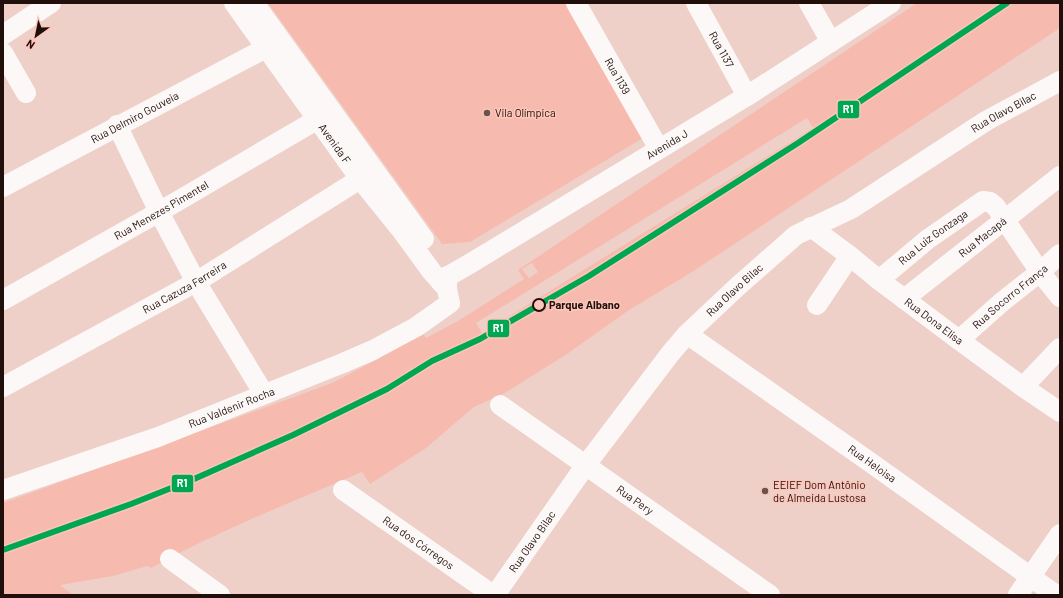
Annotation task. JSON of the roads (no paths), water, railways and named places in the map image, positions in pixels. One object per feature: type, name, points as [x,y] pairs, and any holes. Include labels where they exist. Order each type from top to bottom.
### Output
[{"type":"street","points":[[3,35],[51,3]]},
{"type":"street","name":"Avenida F","points":[[234,3],[266,48],[300,80],[431,247],[446,287]]},
{"type":"street","name":"Avenida F","points":[[254,3],[300,80],[318,119],[360,179],[402,231],[426,264],[446,287]]},
{"type":"street","name":"Rua 1139","points":[[576,3],[659,149]]},
{"type":"street","name":"Rua 1137","points":[[696,3],[747,96]]},
{"type":"street","points":[[809,3],[832,42]]},
{"type":"street","name":"Avenida J","points":[[446,287],[659,149],[747,96],[832,42],[890,3]]},
{"type":"street","name":"Rua Delmiro Gouveia","points":[[3,187],[266,48]]},
{"type":"street","points":[[3,53],[26,93]]},
{"type":"street","name":"Rua Olavo Bilac","points":[[494,595],[585,466],[670,354],[687,334],[784,244],[796,235],[811,227],[851,209],[986,121],[1060,81]]},
{"type":"street","name":"Rua Menezes Pimentel","points":[[3,300],[159,212],[318,119]]},
{"type":"street","points":[[118,125],[159,212],[196,282],[264,394]]},
{"type":"street","name":"Rua Macapá","points":[[904,299],[1060,176]]},
{"type":"street","name":"Rua Cazuza Ferreira","points":[[3,387],[196,282],[360,179]]},
{"type":"street","name":"Rua Luiz Gonzaga","points":[[879,280],[928,239],[983,201],[990,202],[1006,219]]},
{"type":"street","points":[[1006,219],[1040,272],[1060,297]]},
{"type":"street","name":"Rua Dona Elisa","points":[[811,227],[959,340],[1060,412]]},
{"type":"street","name":"Rua Socorro França","points":[[959,340],[1060,254]]},
{"type":"street","points":[[817,305],[850,256]]},
{"type":"street","name":"Rua Valdenir Rocha","points":[[3,490],[158,437],[373,350],[416,327],[446,287]]},
{"type":"street","name":"Rua Heloisa","points":[[687,334],[1056,595]]},
{"type":"street","points":[[1023,387],[1060,348]]},
{"type":"street","name":"Rua Pery","points":[[500,405],[770,595]]},
{"type":"street","name":"Rua dos Córregos","points":[[344,490],[494,595]]},
{"type":"street","points":[[1018,595],[1060,534]]},
{"type":"street","points":[[170,559],[220,595]]},
{"type":"tram line","points":[[194,479],[293,435],[387,389],[432,361],[480,339]]},
{"type":"railway","points":[[480,339],[589,276],[798,143],[1007,3]]},
{"type":"place","name":"Vila Olímpica","points":[[487,113]]},
{"type":"place","name":"Parque Albano","points":[[539,305]]},
{"type":"place","name":"EEIEF Dom Antônio de Almeida Lustosa","points":[[765,491]]}]
